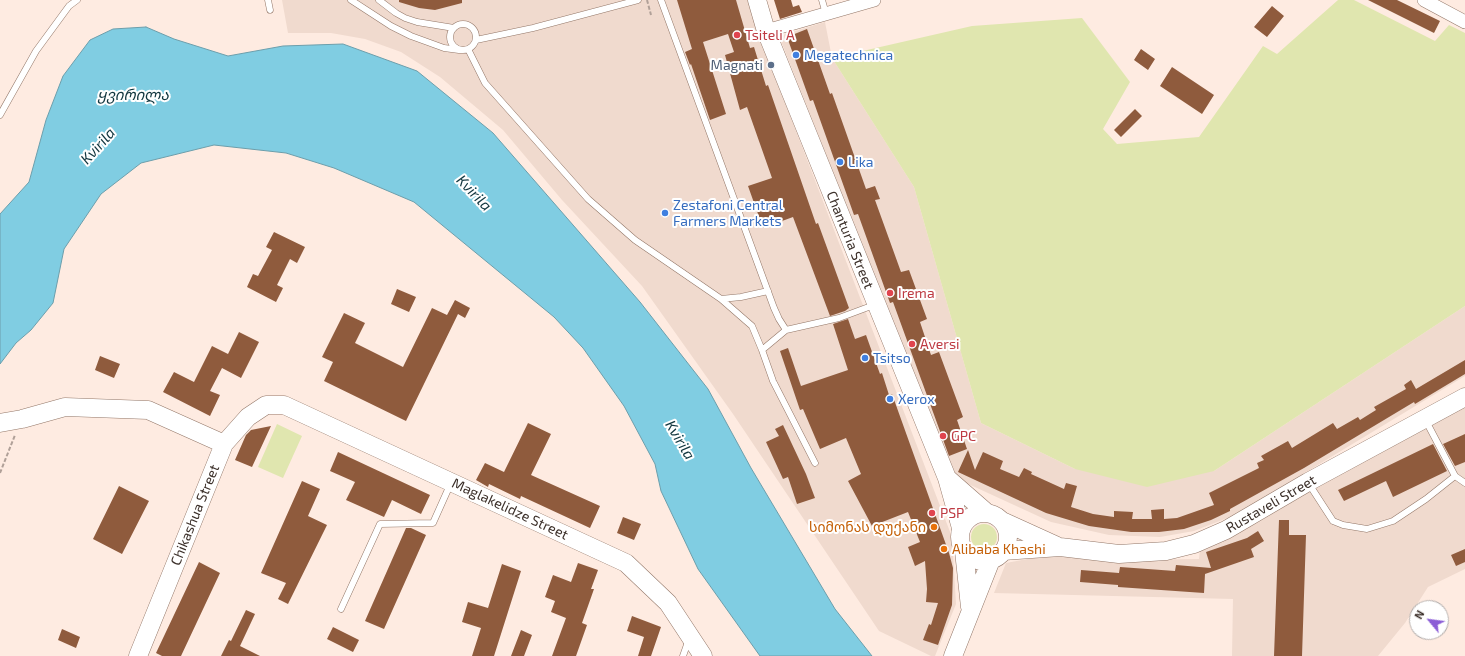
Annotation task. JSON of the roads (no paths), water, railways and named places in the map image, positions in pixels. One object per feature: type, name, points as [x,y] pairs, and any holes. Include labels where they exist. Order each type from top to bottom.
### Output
[{"type":"street","name":"Chanturia Street","points":[[757,0],[766,31],[947,478],[961,528]]},
{"type":"street","points":[[766,31],[874,0]]},
{"type":"street","points":[[1424,0],[1465,22]]},
{"type":"street","name":"Rustaveli Street","points":[[997,555],[1060,547],[1119,554],[1166,551],[1194,544],[1226,530],[1308,482],[1465,397]]},
{"type":"street","name":"Chikashua Street","points":[[138,656],[224,444],[248,417],[266,405],[284,405]]},
{"type":"street","name":"Maglakelidze Street","points":[[284,405],[626,562],[668,602],[703,656]]},
{"type":"street","points":[[12,421],[65,407],[148,410],[224,444]]},
{"type":"street","name":"Chanturia Street","points":[[947,478],[994,517]]},
{"type":"street","points":[[953,656],[970,610],[997,555],[1008,538],[1006,529],[994,517],[974,514],[961,528],[960,540],[964,551],[970,610]]},
{"type":"street","name":"Rustaveli Street","points":[[994,517],[1060,547]]},
{"type":"street","points":[[964,551],[973,559],[985,561],[997,555]]},
{"type":"lane","points":[[0,115],[36,51],[69,6],[77,0]]},
{"type":"lane","points":[[268,0],[270,10]]},
{"type":"lane","points":[[351,0],[392,26],[411,36],[444,48],[459,50],[468,49],[472,46],[476,40],[475,32],[470,26],[462,24],[451,31],[451,42],[453,46],[459,50]]},
{"type":"lane","points":[[379,0],[405,18],[417,22],[454,28]]},
{"type":"lane","points":[[476,40],[532,28],[638,0]]},
{"type":"lane","points":[[661,0],[768,291],[779,320],[786,330]]},
{"type":"lane","points":[[822,0],[826,14]]},
{"type":"lane","points":[[468,49],[485,83],[588,199],[635,240],[720,299],[752,326],[773,381],[815,463]]},
{"type":"lane","points":[[720,299],[741,297],[768,291]]},
{"type":"lane","points":[[762,350],[786,330],[839,318],[876,304]]},
{"type":"lane","points":[[1425,420],[1455,476],[1465,483]]},
{"type":"lane","points":[[1308,482],[1333,521],[1343,525],[1368,529],[1393,521],[1426,499],[1455,476]]},
{"type":"lane","points":[[341,609],[380,524],[433,523],[452,482]]},
{"type":"lane","points":[[682,656],[690,636]]},
{"type":"water","name":"ყვირილა","points":[[146,27],[174,39],[228,56],[283,46],[343,44],[417,71],[493,133],[640,302],[708,389],[751,468],[835,609],[872,656],[760,656],[698,569],[661,491],[655,464],[624,406],[583,348],[554,317],[414,202],[334,168],[286,153],[214,145],[141,163],[101,194],[64,249],[53,303],[31,330],[16,343],[0,364],[0,214],[29,182],[46,120],[63,76],[90,40],[113,29]]},
{"type":"place","name":"Tsiteli A","points":[[737,35]]},
{"type":"place","name":"Megatechnica","points":[[796,55]]},
{"type":"place","name":"Magnati","points":[[771,65]]},
{"type":"place","name":"Lika","points":[[840,162]]},
{"type":"place","name":"Zestafoni Central Farmers Markets","points":[[665,213]]},
{"type":"place","name":"Irema","points":[[890,293]]},
{"type":"place","name":"Aversi","points":[[912,344]]},
{"type":"place","name":"Tsitso","points":[[865,358]]},
{"type":"place","name":"Xerox","points":[[890,399]]},
{"type":"place","name":"GPC","points":[[943,436]]},
{"type":"place","name":"PSP","points":[[932,513]]},
{"type":"place","name":"სიმონას დუქანი","points":[[934,527]]},
{"type":"place","name":"Alibaba Khashi","points":[[944,549]]},
{"type":"water label","name":"Kvirila","points":[[98,146]]},
{"type":"water label","name":"Kvirila","points":[[474,193]]},
{"type":"water label","name":"Kvirila","points":[[680,440]]}]
